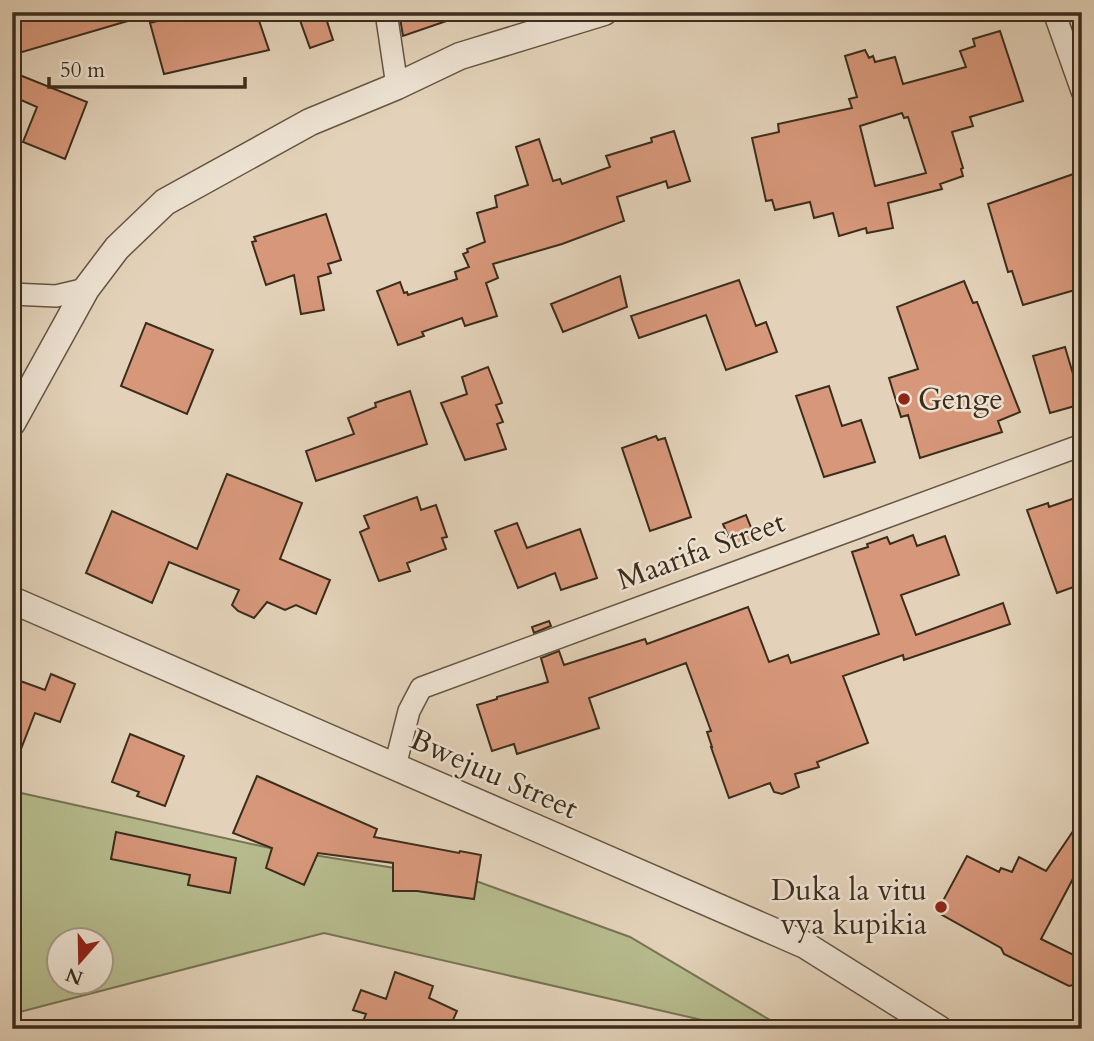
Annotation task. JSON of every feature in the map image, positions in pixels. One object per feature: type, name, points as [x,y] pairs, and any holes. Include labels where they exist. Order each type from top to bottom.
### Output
[{"type":"street","points":[[386,12],[397,86]]},
{"type":"street","points":[[12,423],[86,289],[117,248],[165,202],[310,122],[460,56],[604,12]]},
{"type":"street","points":[[1054,12],[1082,91]]},
{"type":"street","points":[[12,294],[56,296],[86,289]]},
{"type":"street","name":"Maarifa Street","points":[[395,766],[409,710],[421,688],[1082,445]]},
{"type":"street","name":"Bwejuu Street","points":[[12,600],[804,945],[939,1029]]},
{"type":"green space","points":[[12,791],[270,848],[476,881],[630,937],[785,1029],[741,1029],[324,933],[116,987],[116,926],[46,926],[46,996],[81,996],[12,1014]]},
{"type":"building","points":[[25,12],[137,12],[138,18],[12,55],[12,45]]},
{"type":"building","points":[[191,12],[256,12],[269,50],[164,74],[150,23]]},
{"type":"building","points":[[297,12],[324,12],[333,40],[310,48]]},
{"type":"building","points":[[399,12],[461,12],[461,16],[403,36]]},
{"type":"building","points":[[1000,31],[1023,101],[970,117],[973,126],[952,132],[963,176],[940,184],[942,189],[888,203],[893,228],[867,233],[866,228],[839,236],[833,213],[814,218],[810,202],[775,210],[772,200],[766,201],[752,138],[779,132],[778,124],[852,108],[849,99],[857,97],[845,56],[865,50],[869,58],[873,56],[875,62],[895,57],[903,84],[966,67],[960,51],[975,46],[973,39]],"holes":[[[902,113],[904,118],[908,117],[926,173],[875,186],[860,126]]]},
{"type":"building","points":[[12,72],[87,102],[65,159],[23,142],[37,107],[12,96]]},
{"type":"building","points":[[674,131],[690,181],[668,188],[666,181],[617,197],[624,221],[562,244],[493,264],[498,278],[486,283],[497,316],[465,326],[462,318],[422,332],[424,336],[398,345],[377,291],[400,282],[404,293],[407,292],[408,295],[457,279],[455,272],[469,267],[463,254],[468,252],[467,249],[485,242],[477,213],[497,207],[495,196],[528,185],[516,147],[539,139],[553,181],[560,179],[562,184],[610,167],[606,156],[652,142],[651,138]]},
{"type":"building","points":[[1082,171],[1082,288],[1023,305],[1012,271],[1008,272],[988,204]]},
{"type":"building","points":[[326,214],[341,260],[328,264],[331,273],[318,277],[324,310],[301,314],[294,275],[266,285],[252,242],[256,241],[254,237]]},
{"type":"building","points":[[620,276],[627,307],[563,332],[551,304]]},
{"type":"building","points":[[739,280],[756,326],[766,322],[777,352],[726,370],[706,315],[639,338],[631,316]]},
{"type":"building","points":[[964,281],[973,303],[977,302],[1020,412],[998,421],[1002,432],[920,458],[908,415],[901,417],[889,378],[918,369],[897,307]]},
{"type":"building","points":[[146,323],[213,350],[187,414],[121,386]]},
{"type":"building","points":[[1065,347],[1082,404],[1050,413],[1033,356]]},
{"type":"building","points":[[488,367],[502,403],[496,405],[503,422],[497,424],[506,449],[465,460],[441,403],[467,394],[462,377]]},
{"type":"building","points":[[829,386],[842,426],[861,420],[875,462],[824,477],[796,396]]},
{"type":"building","points":[[410,391],[427,444],[316,481],[306,451],[354,434],[348,418],[376,407],[375,403]]},
{"type":"building","points":[[656,436],[658,440],[665,438],[691,517],[650,531],[622,448]]},
{"type":"building","points":[[227,474],[302,503],[280,559],[330,580],[316,614],[296,605],[285,610],[267,602],[254,618],[238,611],[232,605],[239,590],[169,562],[152,603],[86,573],[112,511],[197,549]]},
{"type":"building","points":[[417,497],[421,510],[436,505],[447,537],[442,538],[446,549],[407,563],[410,571],[379,581],[360,532],[369,528],[364,516]]},
{"type":"building","points":[[1075,498],[1082,517],[1082,584],[1057,593],[1027,510],[1048,503],[1049,507]]},
{"type":"building","points":[[746,515],[756,540],[733,548],[723,524]]},
{"type":"building","points":[[517,523],[527,548],[580,529],[597,578],[561,590],[555,573],[518,588],[495,531]]},
{"type":"building","points":[[913,535],[917,546],[945,536],[959,575],[901,595],[916,635],[1003,603],[1010,624],[904,660],[903,655],[843,676],[868,743],[817,762],[819,767],[795,774],[799,787],[782,794],[774,792],[770,783],[729,798],[711,747],[707,732],[711,731],[686,663],[589,698],[599,728],[517,754],[514,744],[492,751],[477,705],[548,682],[541,658],[559,651],[564,665],[645,639],[647,644],[748,607],[769,662],[788,655],[791,663],[879,634],[852,552],[887,537],[890,544]]},
{"type":"building","points":[[549,621],[551,626],[534,633],[532,627]]},
{"type":"building","points":[[51,674],[75,684],[60,722],[35,713],[14,767],[12,678],[45,690]]},
{"type":"building","points":[[130,734],[184,756],[165,806],[137,796],[139,792],[112,782]]},
{"type":"building","points":[[257,776],[377,829],[374,837],[481,855],[474,899],[417,891],[393,891],[393,863],[318,853],[304,885],[266,868],[272,848],[233,833]]},
{"type":"building","points":[[1082,818],[1082,879],[1075,875],[1041,939],[1082,959],[1082,983],[1069,986],[1004,954],[1001,948],[937,912],[967,856],[999,872],[1001,868],[1012,872],[1019,857],[1046,871]]},
{"type":"building","points":[[116,832],[236,858],[230,893],[188,885],[190,875],[111,859]]},
{"type":"building","points":[[395,972],[433,986],[429,998],[457,1011],[449,1029],[360,1029],[366,1014],[353,1010],[361,990],[386,999]]},
{"type":"place","name":"Genge","points":[[904,399]]},
{"type":"place","name":"Duka la vitu vya kupikia","points":[[941,907]]}]
